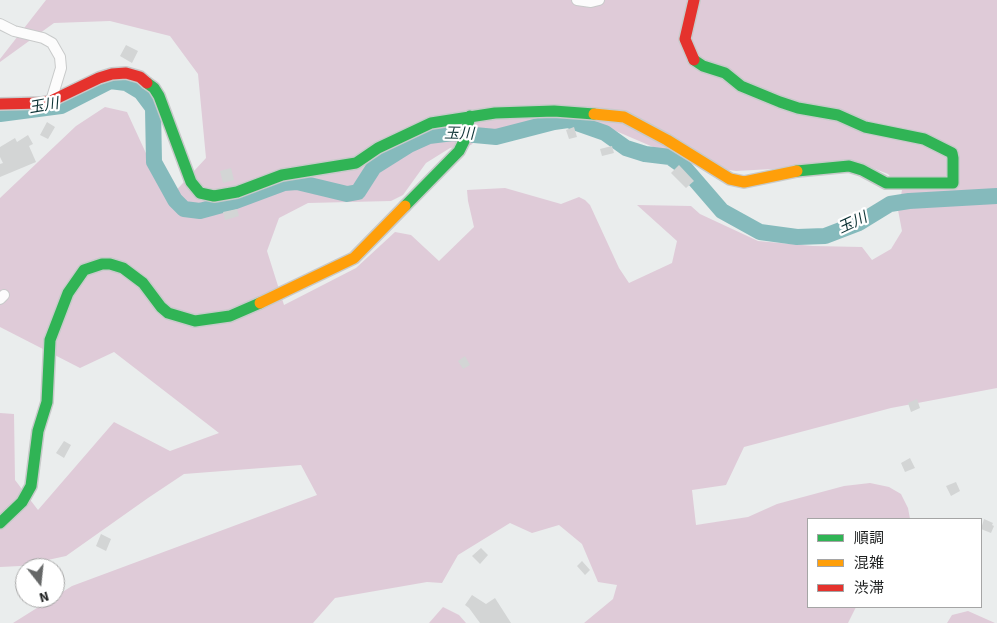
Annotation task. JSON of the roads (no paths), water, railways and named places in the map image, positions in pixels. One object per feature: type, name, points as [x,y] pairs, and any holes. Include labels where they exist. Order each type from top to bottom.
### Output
[{"type":"street","points":[[577,0],[591,2],[600,0]]},
{"type":"street","points":[[0,104],[51,101],[98,78],[112,74],[126,73],[140,77],[154,88],[159,96],[191,182],[200,193],[214,196],[237,192],[282,175],[356,163],[378,148],[431,123],[469,121],[516,112],[554,110],[619,115],[667,140],[730,179],[744,182],[804,170],[849,166],[862,170],[886,183],[954,183],[952,153],[924,139],[865,127],[838,115],[798,108],[780,102],[741,86],[725,73],[703,66],[694,60],[687,48],[685,39],[694,0]]},
{"type":"street","points":[[0,24],[14,31],[43,38],[52,43],[60,57],[61,68],[51,101]]},
{"type":"street","points":[[0,523],[22,502],[31,486],[38,431],[47,402],[50,340],[68,293],[84,270],[102,264],[123,268],[144,282],[161,307],[168,313],[182,318],[195,321],[230,316],[354,258],[438,175],[459,151],[464,141],[469,121]]},
{"type":"waterway","name":"玉川","points":[[0,114],[61,106],[110,81],[126,83],[141,92],[153,108],[154,162],[175,200],[184,209],[200,211],[233,202],[284,183],[297,182],[347,194],[358,192],[374,167],[409,145],[429,136],[453,133],[496,137],[568,120],[605,133],[626,148],[645,154],[670,157],[684,167],[722,211],[760,232],[797,237],[825,236],[859,223],[890,204],[909,201],[997,196]]}]
